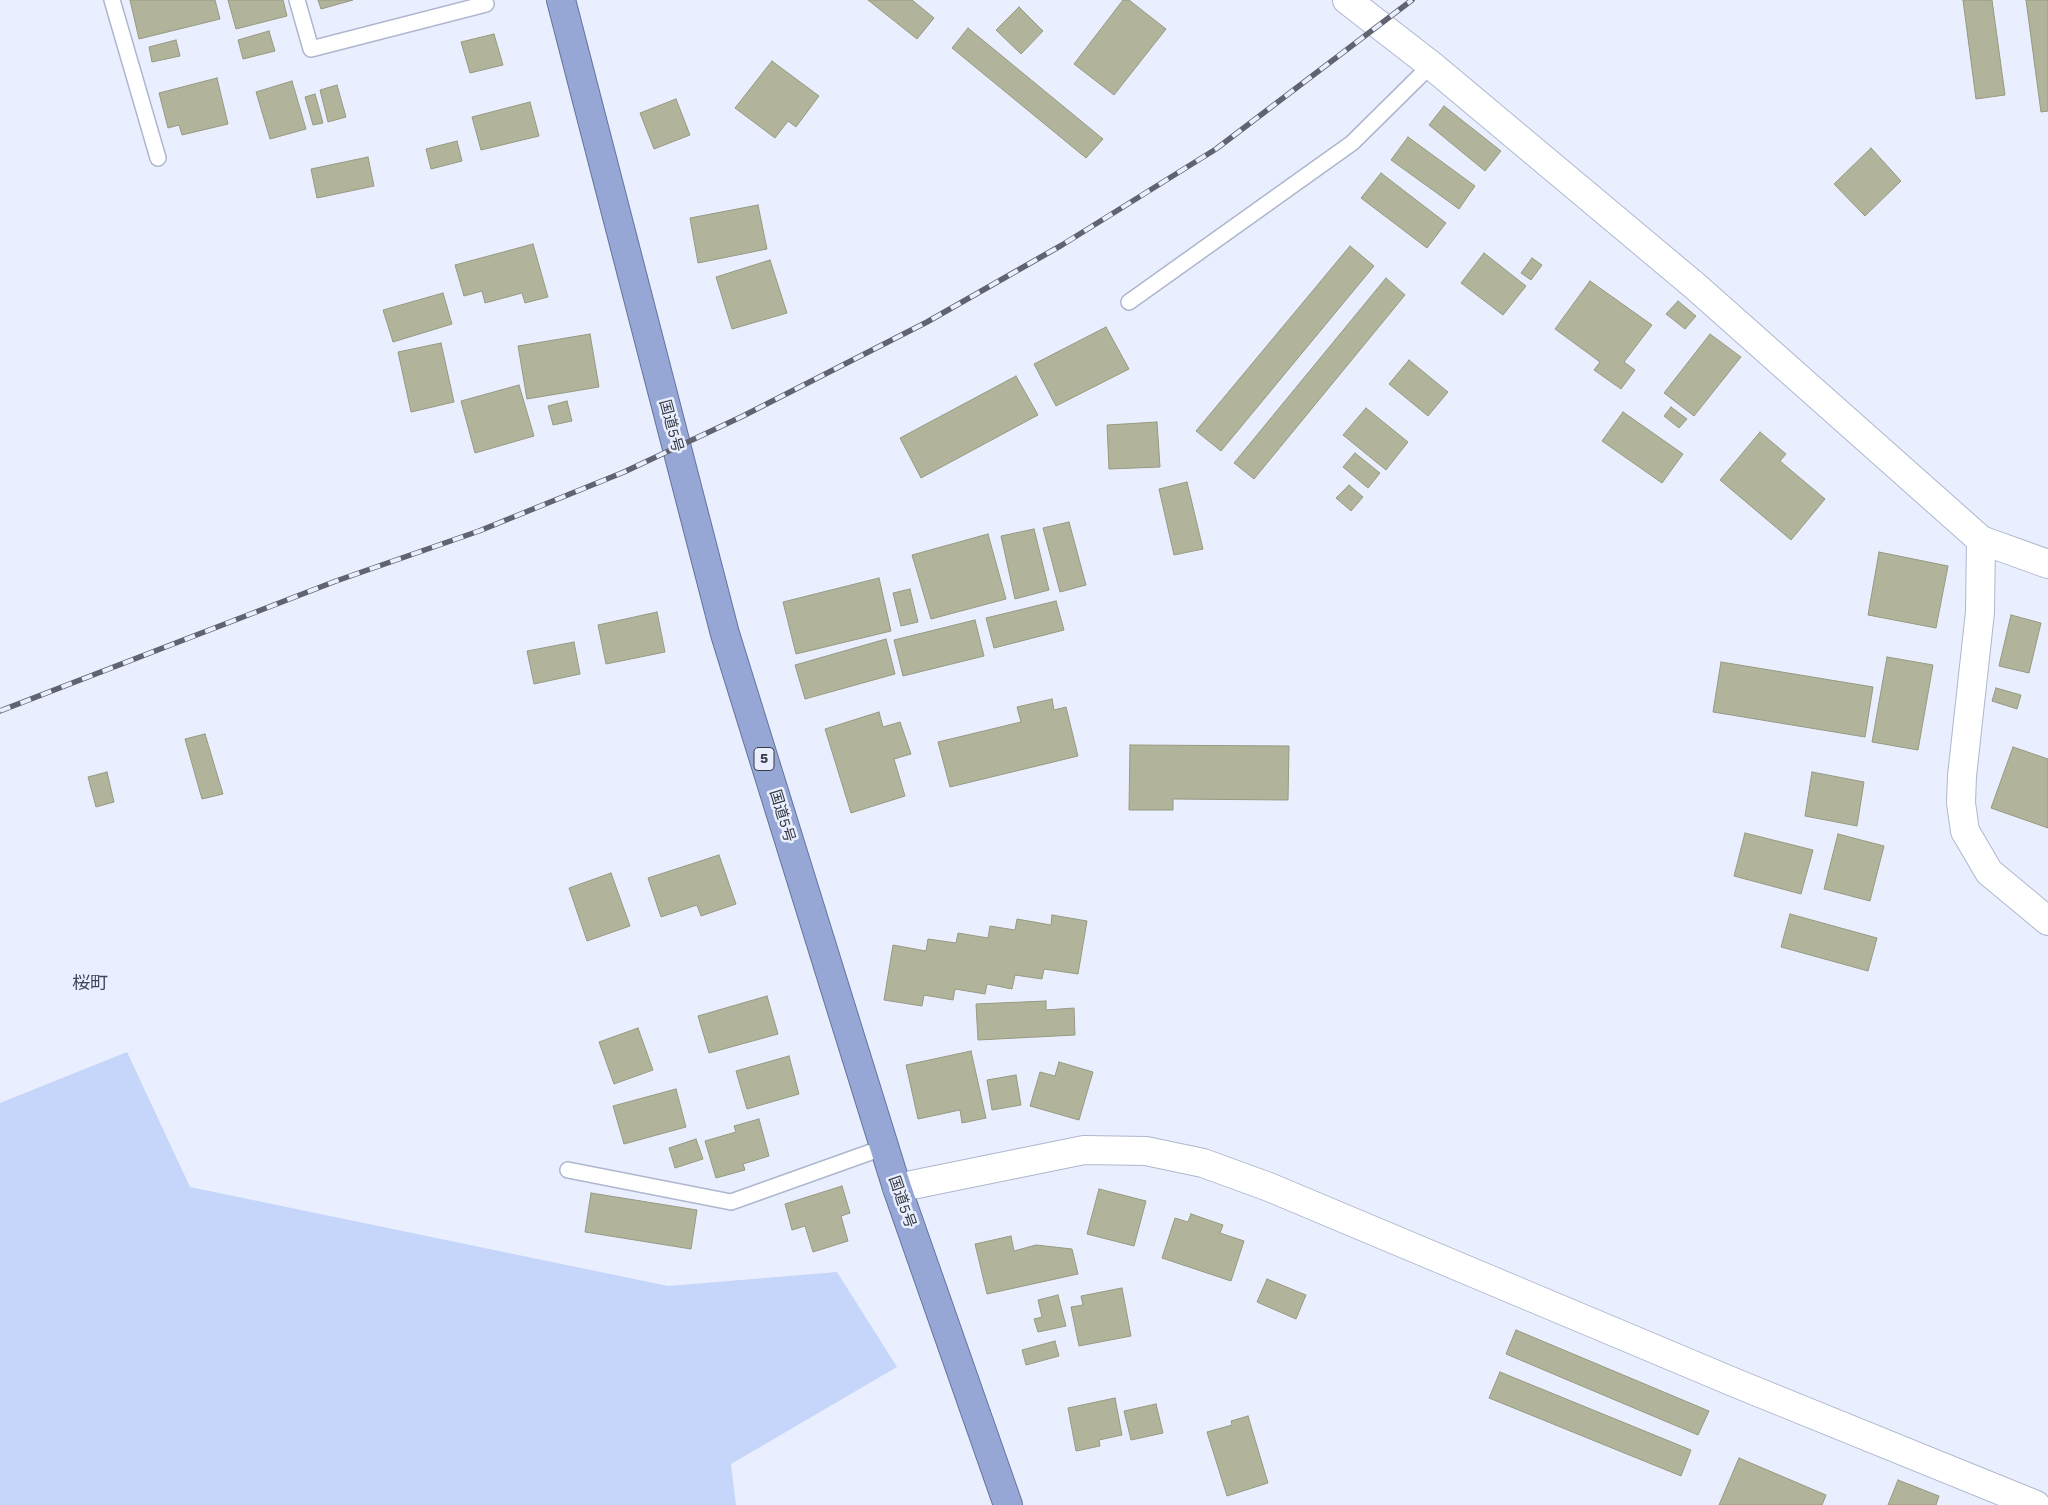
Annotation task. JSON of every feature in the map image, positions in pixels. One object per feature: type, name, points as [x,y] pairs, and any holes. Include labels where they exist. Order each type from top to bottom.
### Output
[{"type":"highway","name":"国道5号","points":[[561,0],[726,634],[897,1188],[1008,1505]]},
{"type":"street","points":[[1347,0],[1431,65],[1695,286],[1981,540],[2048,564]]},
{"type":"street","points":[[1981,540],[1980,612],[1960,803],[1965,831],[1989,872],[2048,920]]},
{"type":"street","points":[[897,1188],[1084,1150],[1146,1151],[1203,1163],[1269,1187],[1738,1384],[2036,1505]]},
{"type":"lane","points":[[112,0],[158,158]]},
{"type":"lane","points":[[297,0],[311,49],[486,4]]},
{"type":"lane","points":[[1129,302],[1352,143],[1431,65]]},
{"type":"lane","points":[[568,1170],[731,1202],[884,1147]]},
{"type":"shaded area","points":[[127,1052],[190,1187],[668,1286],[837,1272],[897,1367],[731,1464],[736,1505],[0,1505],[0,1103]]},
{"type":"building","points":[[130,0],[215,0],[220,19],[139,39]]},
{"type":"building","points":[[228,0],[283,0],[287,16],[236,29]]},
{"type":"building","points":[[318,0],[353,0],[321,9]]},
{"type":"building","points":[[868,0],[912,0],[934,18],[917,39]]},
{"type":"building","points":[[1123,0],[1129,0],[1166,29],[1114,95],[1074,64]]},
{"type":"building","points":[[1963,0],[1992,0],[2005,95],[1976,99]]},
{"type":"building","points":[[2026,0],[2048,0],[2048,111],[2041,112]]},
{"type":"building","points":[[1019,7],[1043,31],[1021,54],[996,30]]},
{"type":"building","points":[[968,28],[1103,139],[1086,158],[952,48]]},
{"type":"building","points":[[269,31],[275,51],[243,59],[238,40]]},
{"type":"building","points":[[494,34],[503,65],[470,73],[461,42]]},
{"type":"building","points":[[176,40],[180,56],[152,62],[149,47]]},
{"type":"building","points":[[772,61],[819,96],[796,127],[788,121],[775,138],[735,108]]},
{"type":"building","points":[[217,78],[228,124],[182,135],[179,125],[168,128],[159,93]]},
{"type":"building","points":[[292,81],[306,129],[270,139],[256,92]]},
{"type":"building","points":[[337,85],[346,117],[328,122],[320,90]]},
{"type":"building","points":[[315,94],[323,123],[313,125],[305,97]]},
{"type":"building","points":[[676,99],[690,135],[654,149],[640,113]]},
{"type":"building","points":[[530,102],[539,136],[481,150],[472,117]]},
{"type":"building","points":[[1444,106],[1501,151],[1485,171],[1429,125]]},
{"type":"building","points":[[1408,137],[1475,186],[1459,209],[1391,160]]},
{"type":"building","points":[[457,141],[462,161],[431,169],[426,149]]},
{"type":"building","points":[[1871,148],[1901,181],[1865,216],[1834,184]]},
{"type":"building","points":[[368,157],[374,186],[317,198],[311,169]]},
{"type":"building","points":[[1381,173],[1446,223],[1427,248],[1361,198]]},
{"type":"building","points":[[758,205],[767,249],[698,263],[690,218]]},
{"type":"building","points":[[533,244],[548,297],[525,303],[522,293],[485,303],[482,291],[464,296],[455,265]]},
{"type":"building","points":[[1350,246],[1374,266],[1221,451],[1196,431]]},
{"type":"building","points":[[1484,253],[1526,286],[1503,315],[1461,283]]},
{"type":"building","points":[[1532,258],[1542,265],[1531,280],[1521,273]]},
{"type":"building","points":[[770,260],[787,313],[732,329],[716,277]]},
{"type":"building","points":[[1386,278],[1405,295],[1254,479],[1234,463]]},
{"type":"building","points":[[1590,281],[1652,325],[1624,362],[1635,370],[1621,389],[1594,370],[1600,362],[1555,329]]},
{"type":"building","points":[[443,293],[452,324],[393,342],[383,310]]},
{"type":"building","points":[[1678,301],[1696,316],[1685,329],[1666,314]]},
{"type":"building","points":[[1106,327],[1129,369],[1056,406],[1034,364]]},
{"type":"building","points":[[590,334],[599,387],[527,399],[518,346]]},
{"type":"building","points":[[1710,334],[1741,357],[1694,416],[1664,393]]},
{"type":"building","points":[[441,343],[454,402],[411,412],[398,352]]},
{"type":"building","points":[[1409,360],[1448,392],[1428,416],[1389,384]]},
{"type":"building","points":[[1016,376],[1038,415],[921,478],[900,438]]},
{"type":"building","points":[[519,385],[534,436],[475,453],[461,401]]},
{"type":"building","points":[[567,401],[572,421],[553,425],[548,406]]},
{"type":"building","points":[[1671,407],[1687,419],[1679,428],[1664,416]]},
{"type":"building","points":[[1366,408],[1408,442],[1386,470],[1343,435]]},
{"type":"building","points":[[1623,412],[1683,454],[1662,483],[1602,441]]},
{"type":"building","points":[[1157,422],[1160,467],[1109,469],[1107,425]]},
{"type":"building","points":[[1760,432],[1786,454],[1780,461],[1825,499],[1791,540],[1720,480]]},
{"type":"building","points":[[1355,453],[1380,473],[1368,488],[1343,467]]},
{"type":"building","points":[[1187,482],[1203,549],[1174,555],[1159,489]]},
{"type":"building","points":[[1349,485],[1363,497],[1351,511],[1336,498]]},
{"type":"building","points":[[1069,522],[1086,585],[1060,592],[1043,528]]},
{"type":"building","points":[[1034,529],[1049,590],[1015,599],[1001,536]]},
{"type":"building","points":[[988,534],[1006,599],[931,619],[912,555]]},
{"type":"building","points":[[1879,552],[1948,566],[1936,628],[1868,615]]},
{"type":"building","points":[[879,578],[891,631],[796,654],[783,602]]},
{"type":"building","points":[[910,589],[918,622],[901,626],[893,593]]},
{"type":"building","points":[[1056,601],[1064,630],[994,648],[986,618]]},
{"type":"building","points":[[657,612],[665,652],[606,664],[598,625]]},
{"type":"building","points":[[2011,615],[2041,623],[2029,673],[1999,666]]},
{"type":"building","points":[[975,620],[984,656],[903,676],[894,640]]},
{"type":"building","points":[[886,639],[895,674],[805,699],[795,665]]},
{"type":"building","points":[[574,642],[580,674],[534,684],[527,651]]},
{"type":"building","points":[[1887,657],[1933,665],[1918,750],[1872,742]]},
{"type":"building","points":[[1721,662],[1873,687],[1865,737],[1713,712]]},
{"type":"building","points":[[1996,688],[2021,695],[2017,709],[1992,701]]},
{"type":"building","points":[[1052,699],[1054,710],[1066,707],[1078,756],[950,787],[938,742],[1021,722],[1017,707]]},
{"type":"building","points":[[879,712],[883,727],[900,722],[911,754],[894,759],[905,796],[851,813],[825,729]]},
{"type":"building","points":[[205,734],[223,794],[202,799],[185,739]]},
{"type":"building","points":[[1130,745],[1289,746],[1288,800],[1173,799],[1173,810],[1129,810]]},
{"type":"building","points":[[2013,747],[2048,759],[2048,828],[1991,808]]},
{"type":"building","points":[[107,772],[114,802],[96,807],[88,777]]},
{"type":"building","points":[[1812,772],[1864,782],[1857,826],[1805,816]]},
{"type":"building","points":[[1745,833],[1813,850],[1801,894],[1734,876]]},
{"type":"building","points":[[1838,834],[1884,846],[1870,901],[1824,889]]},
{"type":"building","points":[[719,855],[736,904],[701,916],[697,905],[661,917],[648,878]]},
{"type":"building","points":[[611,873],[630,926],[587,941],[569,888]]},
{"type":"building","points":[[1790,914],[1877,938],[1868,971],[1781,947]]},
{"type":"building","points":[[1052,915],[1087,921],[1078,974],[1044,969],[1042,979],[1015,975],[1012,989],[987,984],[985,994],[955,989],[953,1000],[924,995],[922,1006],[884,1000],[893,945],[926,951],[928,939],[956,943],[958,933],[988,938],[990,926],[1015,930],[1017,919],[1051,925]]},
{"type":"building","points":[[767,996],[778,1034],[709,1053],[698,1016]]},
{"type":"building","points":[[1046,1001],[1046,1010],[1074,1008],[1075,1035],[978,1040],[976,1004]]},
{"type":"building","points":[[638,1028],[653,1070],[614,1084],[599,1042]]},
{"type":"building","points":[[971,1051],[986,1118],[962,1123],[960,1110],[918,1119],[906,1065]]},
{"type":"building","points":[[789,1056],[799,1094],[747,1109],[736,1071]]},
{"type":"building","points":[[1059,1062],[1093,1072],[1079,1120],[1030,1106],[1040,1072],[1055,1076]]},
{"type":"building","points":[[1016,1075],[1021,1105],[992,1110],[987,1080]]},
{"type":"building","points":[[676,1089],[686,1127],[624,1144],[613,1106]]},
{"type":"building","points":[[759,1119],[769,1156],[743,1164],[745,1170],[716,1178],[705,1141],[736,1132],[734,1126]]},
{"type":"building","points":[[696,1139],[703,1159],[675,1168],[669,1148]]},
{"type":"building","points":[[842,1186],[850,1213],[841,1216],[848,1241],[813,1252],[805,1226],[792,1230],[785,1204]]},
{"type":"building","points":[[1099,1189],[1146,1201],[1134,1246],[1087,1234]]},
{"type":"building","points":[[591,1193],[697,1210],[691,1249],[585,1232]]},
{"type":"building","points":[[1191,1214],[1223,1225],[1220,1233],[1244,1241],[1231,1281],[1162,1258],[1175,1218],[1188,1222]]},
{"type":"building","points":[[1011,1236],[1014,1251],[1036,1245],[1072,1249],[1078,1274],[987,1294],[975,1244]]},
{"type":"building","points":[[1267,1279],[1306,1295],[1296,1319],[1257,1302]]},
{"type":"building","points":[[1122,1288],[1131,1336],[1079,1346],[1071,1307],[1083,1305],[1081,1296]]},
{"type":"building","points":[[1058,1295],[1066,1326],[1038,1332],[1034,1319],[1042,1317],[1038,1300]]},
{"type":"building","points":[[1516,1330],[1709,1411],[1698,1435],[1506,1354]]},
{"type":"building","points":[[1055,1341],[1059,1356],[1026,1365],[1022,1350]]},
{"type":"building","points":[[1500,1372],[1691,1450],[1681,1476],[1489,1398]]},
{"type":"building","points":[[1115,1398],[1122,1435],[1099,1440],[1100,1446],[1076,1451],[1068,1408]]},
{"type":"building","points":[[1156,1404],[1163,1433],[1131,1440],[1124,1411]]},
{"type":"building","points":[[1248,1416],[1268,1483],[1227,1496],[1207,1432],[1232,1425],[1231,1421]]},
{"type":"building","points":[[1739,1458],[1826,1495],[1822,1505],[1719,1505]]},
{"type":"building","points":[[1898,1480],[1939,1496],[1936,1505],[1888,1505]]},
{"type":"railway","points":[[0,711],[336,581],[479,531],[624,472],[743,416],[927,322],[1062,245],[1216,149],[1412,0]]},
{"type":"district","name":"桜町","points":[[90,984]]}]
